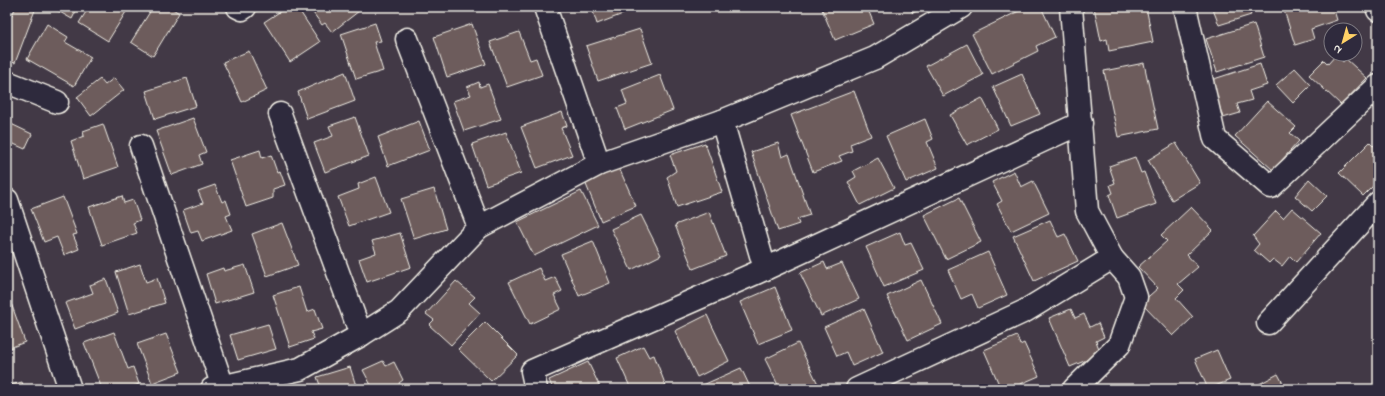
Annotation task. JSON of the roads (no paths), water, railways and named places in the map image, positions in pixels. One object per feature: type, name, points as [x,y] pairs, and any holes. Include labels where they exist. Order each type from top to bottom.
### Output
[{"type":"street","points":[[238,7],[242,9],[245,7]]},
{"type":"street","points":[[545,7],[599,164]]},
{"type":"street","points":[[141,146],[218,388],[300,369],[361,335],[399,311],[479,227],[599,164],[722,121],[875,58],[961,7]]},
{"type":"street","points":[[1071,7],[1087,211],[1112,258],[1129,277],[1136,298],[1119,345],[1074,389]]},
{"type":"street","points":[[1185,7],[1215,139],[1271,187],[1378,86]]},
{"type":"street","points":[[407,39],[479,227]]},
{"type":"street","points":[[7,82],[57,102]]},
{"type":"street","points":[[280,114],[361,335]]},
{"type":"street","points":[[722,121],[765,269]]},
{"type":"street","points":[[536,389],[532,371],[765,269],[1081,123]]},
{"type":"street","points":[[7,200],[70,389]]},
{"type":"street","points":[[1268,323],[1378,203]]},
{"type":"street","points":[[857,389],[1025,311],[1112,258]]}]
